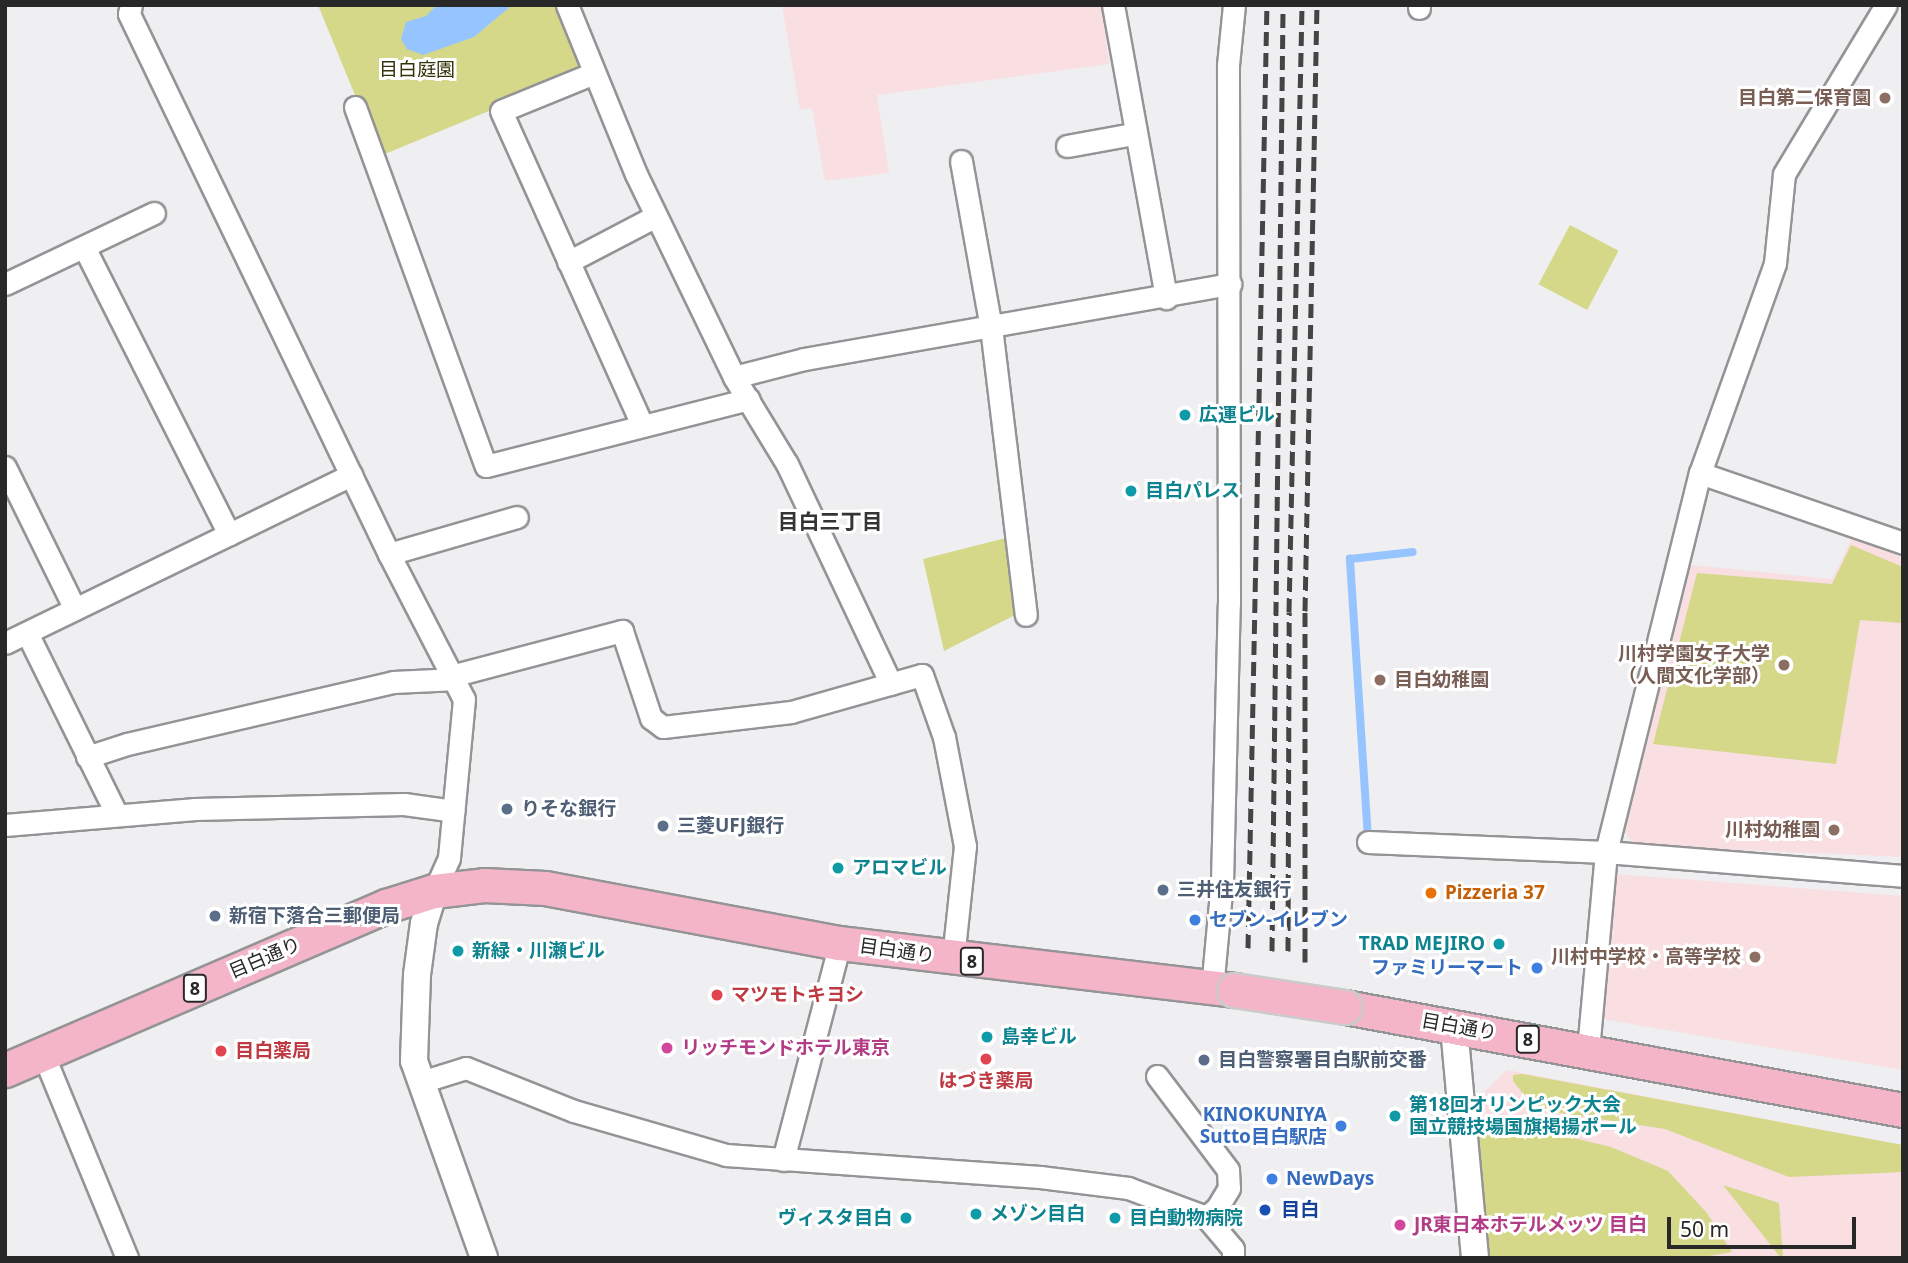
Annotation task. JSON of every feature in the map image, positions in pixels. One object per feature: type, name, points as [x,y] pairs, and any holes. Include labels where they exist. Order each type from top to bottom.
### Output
[{"type":"main road","name":"目白通り","points":[[5,1070],[386,906],[435,891],[484,885],[545,888],[841,943],[953,959],[1345,1007],[1903,1110]]},
{"type":"street","points":[[131,5],[129,14],[388,554],[456,677],[464,699],[449,858],[424,923],[417,975],[413,1045],[421,1082],[484,1258]]},
{"type":"street","points":[[567,5],[656,216],[734,377],[787,464],[891,684]]},
{"type":"street","points":[[1113,5],[1133,134],[1166,298]]},
{"type":"street","points":[[1223,990],[1222,882],[1229,604],[1228,65],[1234,5]]},
{"type":"street","points":[[1588,1050],[1606,852],[1700,473],[1775,263],[1784,174],[1886,5]]},
{"type":"street","points":[[594,73],[501,111],[642,425]]},
{"type":"street","points":[[355,107],[486,466],[748,399]]},
{"type":"street","points":[[1067,146],[1133,134]]},
{"type":"street","points":[[961,161],[991,327],[1026,615]]},
{"type":"street","points":[[5,284],[154,213]]},
{"type":"street","points":[[568,262],[656,216]]},
{"type":"street","points":[[84,247],[229,534]]},
{"type":"street","points":[[734,377],[804,359],[1230,285]]},
{"type":"street","points":[[5,467],[75,609]]},
{"type":"street","points":[[1700,473],[1903,543]]},
{"type":"street","points":[[5,643],[351,474]]},
{"type":"street","points":[[388,554],[517,517]]},
{"type":"street","points":[[87,757],[127,744],[393,682],[456,677],[622,631],[651,718],[663,727],[791,712],[922,676],[944,737],[965,846],[953,959]]},
{"type":"street","points":[[27,632],[116,813]]},
{"type":"street","points":[[5,825],[116,813],[404,804],[454,811]]},
{"type":"street","points":[[1368,842],[1606,852],[1903,876]]},
{"type":"street","points":[[783,1160],[841,943]]},
{"type":"street","points":[[1454,1027],[1475,1258]]},
{"type":"street","points":[[43,1054],[127,1258]]},
{"type":"street","points":[[421,1082],[466,1068],[574,1111],[726,1156],[1040,1177],[1128,1188],[1206,1217],[1233,1249],[1233,1258]]},
{"type":"street","points":[[1157,1076],[1228,1170],[1228,1188],[1217,1208],[1206,1217]]},
{"type":"shaded area","points":[[782,5],[1102,5],[1109,64],[877,95],[889,173],[825,181],[812,108],[800,110]]},
{"type":"shaded area","name":"川村学園女子大学 （人間文化学部）","points":[[1853,536],[1903,558],[1903,857],[1633,845],[1625,832],[1691,565],[1832,579]]},
{"type":"shaded area","name":"川村中学校・高等学校","points":[[1615,874],[1903,896],[1903,1070],[1602,1019]]},
{"type":"shaded area","points":[[1507,1070],[1903,1145],[1903,1258],[1488,1258],[1476,1130],[1477,1099]]},
{"type":"green space","name":"目白庭園","points":[[318,5],[562,5],[588,70],[380,156]]},
{"type":"green space","points":[[1570,225],[1619,251],[1587,310],[1539,284]]},
{"type":"green space","points":[[1006,538],[1019,613],[944,651],[923,559]]},
{"type":"green space","points":[[1851,545],[1903,567],[1903,623],[1860,620],[1836,764],[1653,744],[1697,573],[1832,584]]},
{"type":"green space","points":[[1522,1074],[1903,1145],[1903,1172],[1789,1177],[1665,1129],[1547,1111],[1529,1101],[1513,1081],[1513,1075]]},
{"type":"green space","points":[[1532,1128],[1611,1147],[1668,1171],[1706,1212],[1732,1252],[1697,1258],[1488,1258],[1476,1130]]},
{"type":"green space","points":[[1723,1185],[1779,1203],[1783,1258],[1781,1258]]},
{"type":"water","points":[[437,5],[512,5],[474,37],[423,55],[407,49],[401,39],[406,22],[426,16]]},
{"type":"waterway","points":[[1368,839],[1350,559],[1413,552]]},
{"type":"railway","points":[[1248,948],[1267,5]]},
{"type":"railway","points":[[1272,951],[1283,5]]},
{"type":"railway","points":[[1288,951],[1289,612],[1302,5]]},
{"type":"railway","points":[[1305,962],[1305,611],[1317,5]]},
{"type":"place","name":"目白第二保育園","points":[[1885,98]]},
{"type":"place","name":"広運ビル","points":[[1185,415]]},
{"type":"place","name":"目白パレス","points":[[1131,491]]},
{"type":"place","name":"川村学園女子大学 （人間文化学部）","points":[[1784,665]]},
{"type":"place","name":"目白幼稚園","points":[[1380,680]]},
{"type":"place","name":"りそな銀行","points":[[507,809]]},
{"type":"place","name":"三菱UFJ銀行","points":[[663,826]]},
{"type":"place","name":"川村幼稚園","points":[[1834,830]]},
{"type":"place","name":"アロマビル","points":[[838,868]]},
{"type":"place","name":"三井住友銀行","points":[[1163,890]]},
{"type":"place","name":"Pizzeria 37","points":[[1431,893]]},
{"type":"place","name":"新宿下落合三郵便局","points":[[215,916]]},
{"type":"place","name":"セブン-イレブン","points":[[1195,920]]},
{"type":"place","name":"TRAD MEJIRO","points":[[1499,944]]},
{"type":"place","name":"新緑・川瀬ビル","points":[[458,951]]},
{"type":"place","name":"川村中学校・高等学校","points":[[1755,957]]},
{"type":"place","name":"ファミリーマート","points":[[1537,968]]},
{"type":"place","name":"マツモトキヨシ","points":[[717,995]]},
{"type":"place","name":"島幸ビル","points":[[987,1037]]},
{"type":"place","name":"リッチモンドホテル東京","points":[[667,1048]]},
{"type":"place","name":"目白薬局","points":[[221,1051]]},
{"type":"place","name":"はづき薬局","points":[[986,1059]]},
{"type":"place","name":"目白警察署目白駅前交番","points":[[1204,1060]]},
{"type":"place","name":"第18回オリンピック大会 国立競技場国旗掲揚ポール","points":[[1395,1116]]},
{"type":"place","name":"KINOKUNIYA Sutto目白駅店","points":[[1341,1126]]},
{"type":"place","name":"NewDays","points":[[1272,1179]]},
{"type":"place","name":"目白","points":[[1265,1210]]},
{"type":"place","name":"メゾン目白","points":[[976,1214]]},
{"type":"place","name":"ヴィスタ目白","points":[[906,1218]]},
{"type":"place","name":"目白動物病院","points":[[1115,1218]]},
{"type":"place","name":"JR東日本ホテルメッツ 目白","points":[[1400,1225]]},
{"type":"district","name":"目白三丁目","points":[[830,521]]}]
